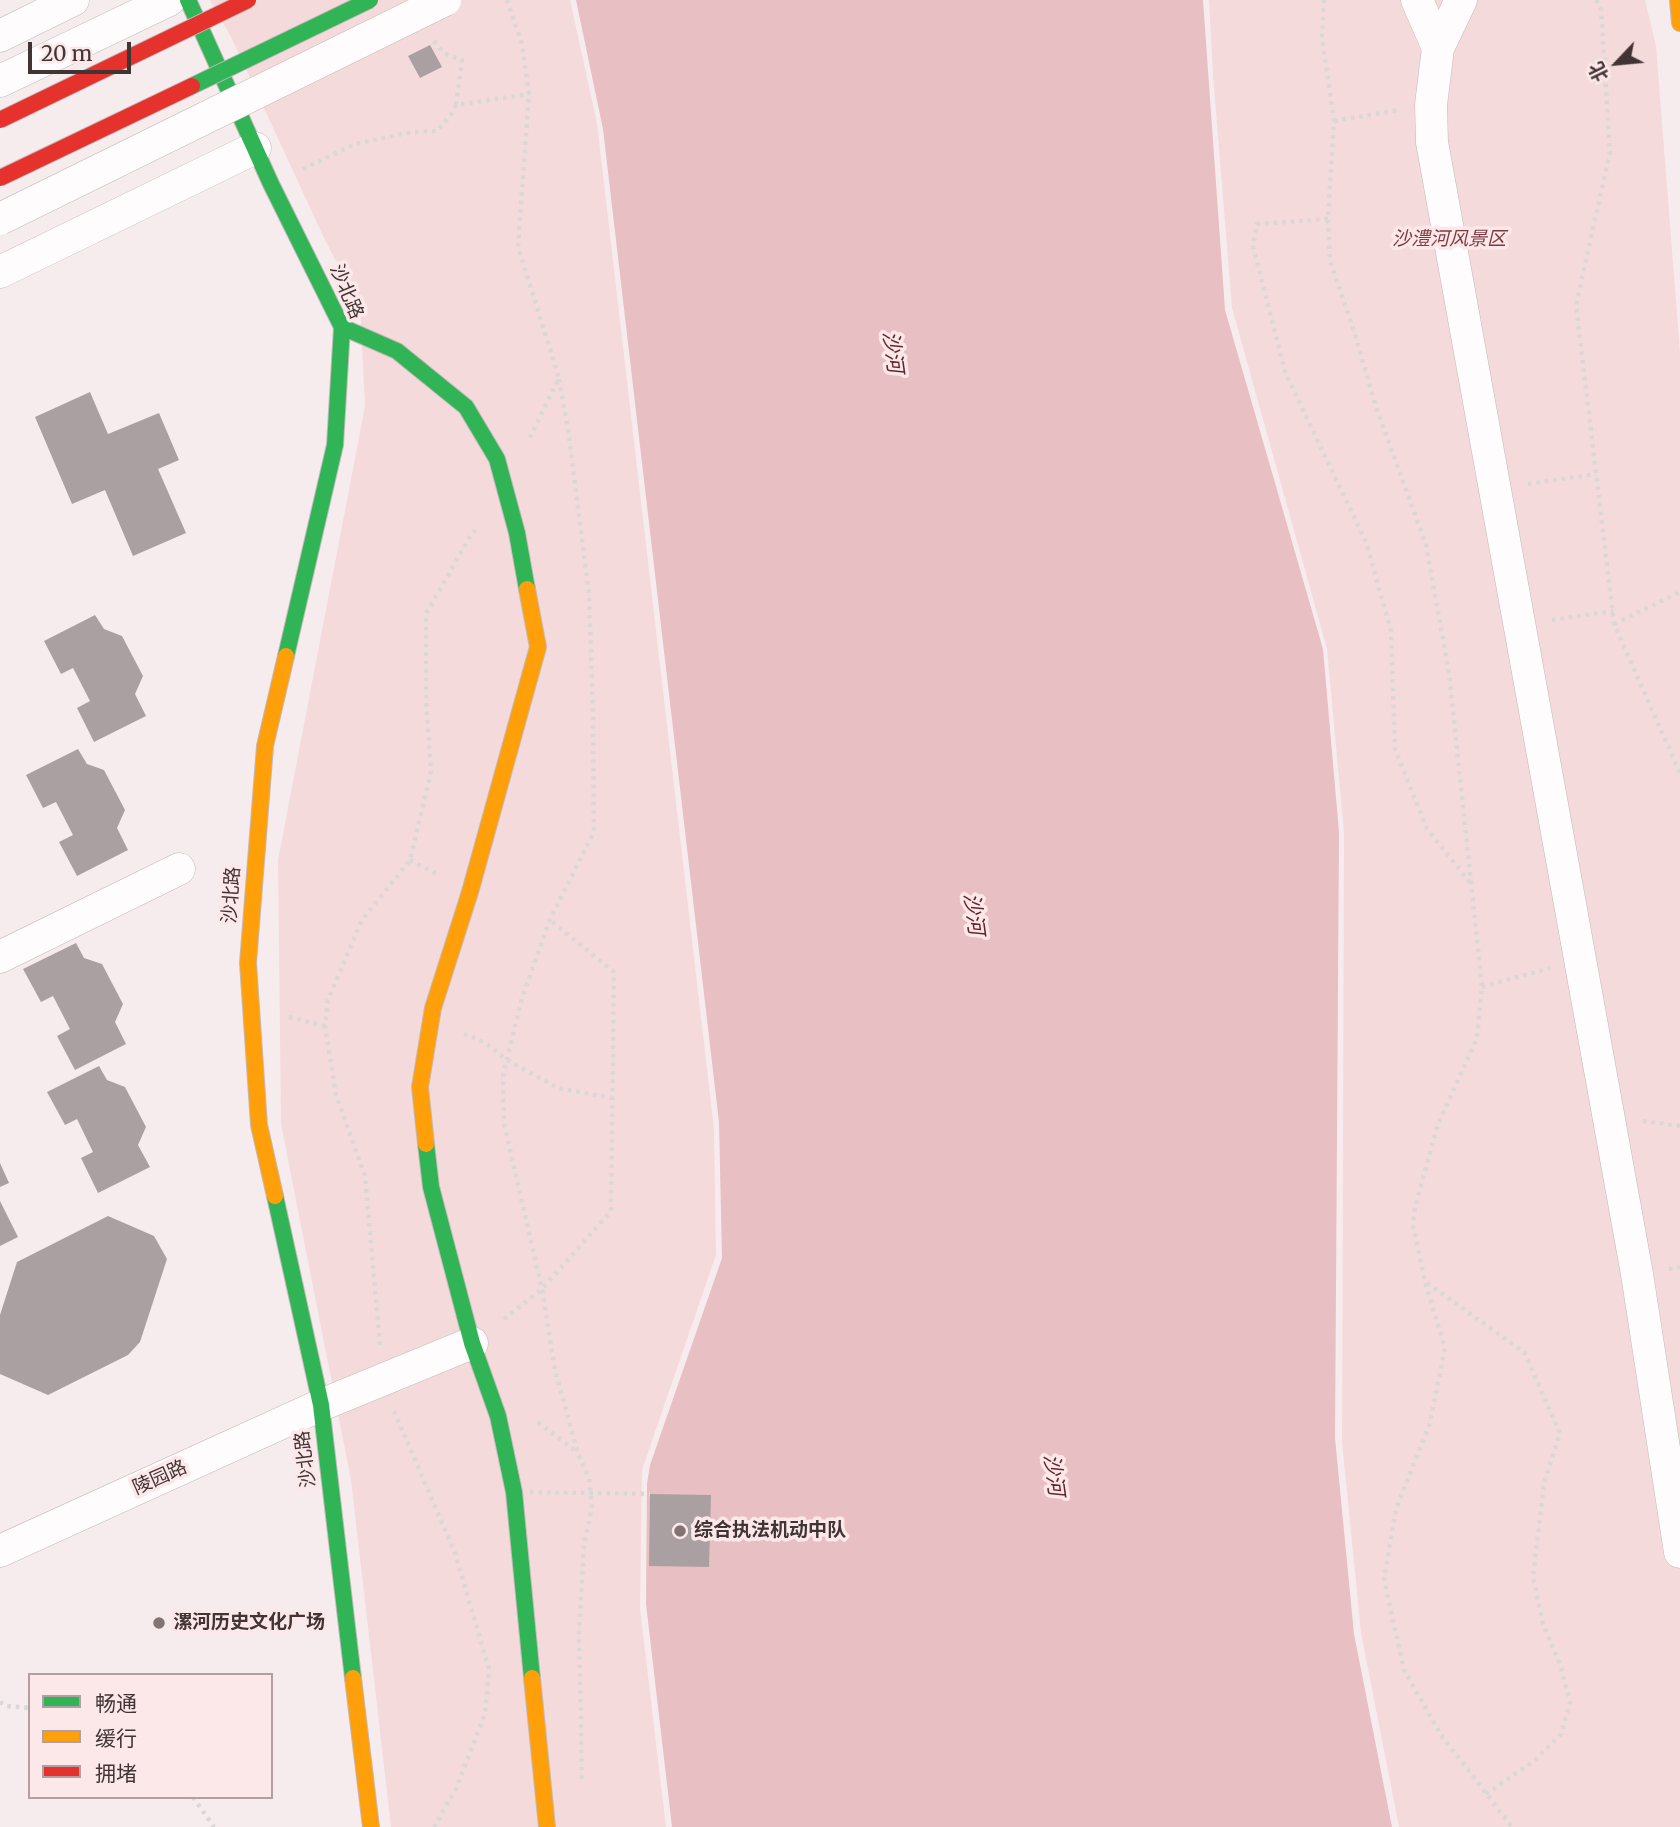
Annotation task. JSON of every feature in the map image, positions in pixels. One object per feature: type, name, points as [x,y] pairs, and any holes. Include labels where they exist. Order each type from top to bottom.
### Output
[{"type":"street","points":[[0,36],[73,0]]},
{"type":"street","points":[[0,81],[169,0]]},
{"type":"street","name":"沙北路","points":[[188,0],[271,184],[342,327],[335,445],[265,746],[248,963],[259,1125],[321,1405],[371,1827]]},
{"type":"street","points":[[0,120],[248,0]]},
{"type":"street","points":[[0,177],[370,0]]},
{"type":"street","points":[[0,219],[445,0]]},
{"type":"street","points":[[1417,0],[1438,48]]},
{"type":"street","points":[[1461,0],[1438,48],[1431,105],[1432,142],[1637,1274],[1680,1552]]},
{"type":"street","points":[[1678,0],[1680,23]]},
{"type":"street","points":[[0,272],[255,148]]},
{"type":"street","points":[[342,327],[397,351],[466,407],[497,459],[517,533],[538,647],[470,892],[433,1008],[420,1087],[431,1187],[472,1343],[498,1416],[514,1492],[547,1827]]},
{"type":"street","points":[[0,957],[179,869]]},
{"type":"street","name":"陵园路","points":[[0,1551],[321,1405],[472,1343]]},
{"type":"path","points":[[507,0],[522,44],[529,94],[518,247],[559,378],[589,594],[594,832],[550,919],[522,998],[503,1075],[504,1124],[542,1289],[555,1370],[578,1454],[589,1478],[592,1506],[584,1545],[579,1633],[582,1784]]},
{"type":"path","points":[[1324,0],[1322,37],[1334,121],[1328,219],[1331,261],[1376,407],[1426,545],[1449,673],[1482,987],[1477,1038],[1438,1125],[1415,1207],[1413,1225],[1425,1282],[1445,1348],[1430,1423],[1396,1509],[1384,1579],[1404,1670],[1441,1735],[1512,1827]]},
{"type":"path","points":[[1597,0],[1601,9],[1610,152],[1576,306],[1614,624],[1680,773]]},
{"type":"path","points":[[271,184],[355,144],[412,132],[438,131],[456,105],[462,60]]},
{"type":"path","points":[[456,105],[529,94]]},
{"type":"path","points":[[1334,121],[1431,105]]},
{"type":"path","points":[[1328,219],[1257,224],[1253,246],[1285,372],[1366,542],[1391,631],[1395,750],[1427,829],[1472,885]]},
{"type":"path","points":[[526,446],[559,378]]},
{"type":"path","points":[[1495,489],[1596,474]]},
{"type":"path","points":[[1614,624],[1680,592]]},
{"type":"path","points":[[1520,625],[1613,611]]},
{"type":"path","points":[[472,1343],[542,1289],[611,1211],[614,972],[550,919]]},
{"type":"path","points":[[1482,987],[1581,959]]},
{"type":"path","points":[[431,1021],[484,1042],[507,1060],[558,1088],[612,1098]]},
{"type":"path","points":[[1425,1282],[1524,1352],[1560,1433],[1544,1483],[1533,1577],[1543,1624],[1561,1667],[1570,1702],[1561,1734],[1535,1760],[1486,1794]]},
{"type":"path","points":[[530,1492],[650,1494]]},
{"type":"path","points":[[0,1702],[6,1706],[28,1708]]},
{"type":"path","points":[[194,1799],[214,1827]]},
{"type":"green space","points":[[210,0],[570,0],[597,123],[714,1129],[716,1255],[642,1470],[640,1608],[666,1827],[391,1827],[351,1480],[281,1124],[278,860],[365,406],[360,308],[324,238],[231,37]]},
{"type":"green space","name":"沙澧河风景区","points":[[1209,0],[1645,0],[1656,46],[1680,352],[1680,1827],[1399,1827],[1361,1633],[1342,1442],[1344,833],[1327,649],[1232,308]]},
{"type":"water","name":"沙河","points":[[576,0],[1203,0],[1225,310],[1323,649],[1339,832],[1335,1438],[1354,1634],[1392,1827],[672,1827],[646,1604],[647,1484],[650,1465],[722,1258],[719,1122],[603,129]]},
{"type":"building","points":[[430,45],[442,67],[420,78],[408,56]]},
{"type":"building","points":[[90,392],[108,434],[159,413],[179,460],[158,469],[186,533],[133,556],[105,490],[72,504],[35,417]]},
{"type":"building","points":[[95,615],[104,629],[122,636],[143,676],[135,694],[146,716],[94,742],[77,708],[90,701],[73,668],[61,674],[44,641]]},
{"type":"building","points":[[78,749],[87,764],[104,770],[125,810],[117,828],[128,850],[77,876],[59,842],[73,835],[56,802],[43,808],[26,775]]},
{"type":"building","points":[[76,943],[84,958],[102,964],[123,1004],[115,1022],[126,1044],[75,1070],[57,1036],[70,1029],[53,996],[41,1002],[23,969]]},
{"type":"building","points":[[99,1066],[107,1080],[125,1087],[146,1127],[138,1145],[150,1167],[98,1193],[81,1158],[93,1152],[77,1119],[65,1125],[47,1092]]},
{"type":"building","points":[[0,1163],[9,1183],[0,1187]]},
{"type":"building","points":[[0,1201],[18,1237],[0,1246]]},
{"type":"building","points":[[108,1216],[154,1236],[167,1259],[140,1342],[128,1355],[48,1395],[0,1374],[0,1315],[17,1262]]},
{"type":"building","name":"综合执法机动中队","points":[[650,1494],[711,1495],[709,1567],[649,1566]]},
{"type":"traffic: fast","points":[[188,0],[271,184],[342,327],[335,445],[286,656]]},
{"type":"traffic: fast","points":[[192,86],[370,0]]},
{"type":"traffic: fast","points":[[342,327],[397,351],[466,407],[497,459],[517,533],[527,589]]},
{"type":"traffic: fast","points":[[426,1144],[431,1187],[472,1343],[498,1416],[514,1492],[532,1678]]},
{"type":"traffic: fast","points":[[275,1196],[321,1405],[353,1678]]},
{"type":"traffic: slow","points":[[1678,0],[1680,23]]},
{"type":"traffic: slow","points":[[426,1144],[420,1087],[433,1008],[470,892],[538,647],[527,589]]},
{"type":"traffic: slow","points":[[275,1196],[259,1125],[248,963],[265,746],[286,656]]},
{"type":"traffic: slow","points":[[353,1678],[371,1827]]},
{"type":"traffic: slow","points":[[532,1678],[547,1827]]},
{"type":"traffic: jam","points":[[0,120],[248,0]]},
{"type":"traffic: jam","points":[[0,178],[192,86]]},
{"type":"place","name":"综合执法机动中队","points":[[680,1531]]},
{"type":"place","name":"漯河历史文化广场","points":[[159,1623]]}]
